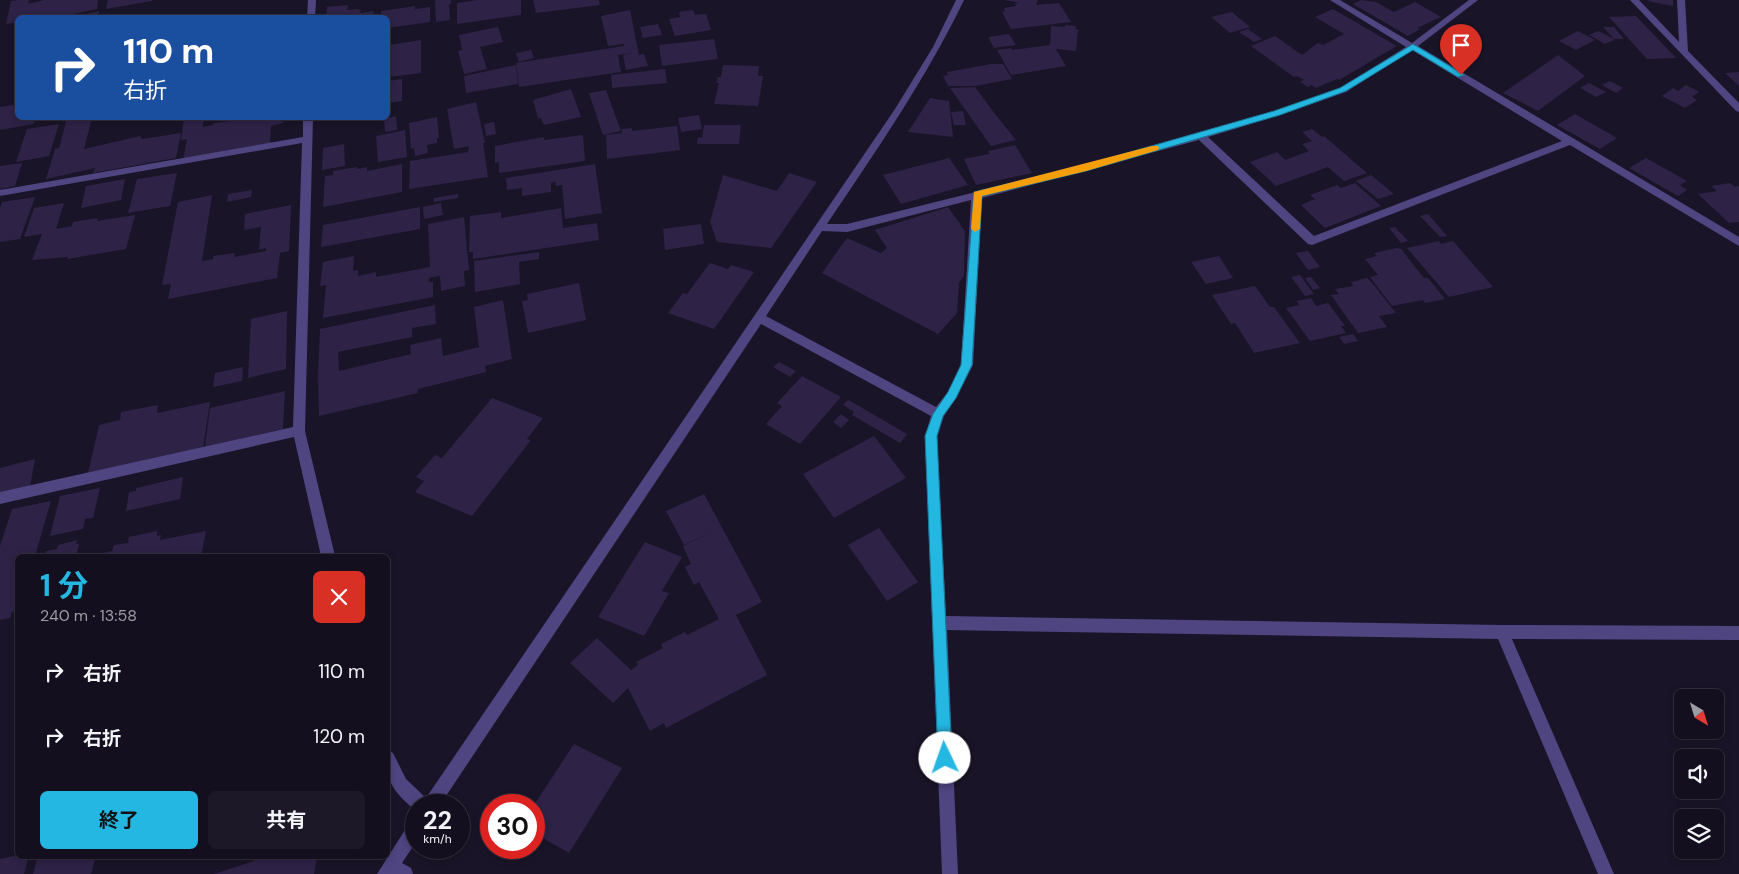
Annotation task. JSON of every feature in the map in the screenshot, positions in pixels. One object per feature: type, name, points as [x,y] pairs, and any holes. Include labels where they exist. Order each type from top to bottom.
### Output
[{"type":"street","points":[[311,15],[312,0]]},
{"type":"street","points":[[438,794],[919,78],[937,47],[960,0]]},
{"type":"street","points":[[1334,0],[1739,242]]},
{"type":"street","points":[[819,227],[847,228],[1086,168],[1277,113],[1343,90],[1413,46],[1474,0]]},
{"type":"street","points":[[1634,0],[1739,109]]},
{"type":"street","points":[[1681,0],[1684,51]]},
{"type":"street","points":[[308,120],[299,431],[328,554]]},
{"type":"street","points":[[1201,136],[1312,241],[1571,141]]},
{"type":"street","points":[[0,193],[308,139]]},
{"type":"street","points":[[950,874],[931,436],[938,414],[952,395],[966,365],[977,194]]},
{"type":"street","points":[[759,318],[938,414]]},
{"type":"street","points":[[0,498],[299,431]]},
{"type":"street","points":[[940,623],[1502,632],[1739,633]]},
{"type":"street","points":[[1502,632],[1606,874]]},
{"type":"street","points":[[390,765],[392,772],[407,794]]},
{"type":"street","points":[[393,871],[405,849]]},
{"type":"building","points":[[29,0],[28,4],[44,0],[98,0],[97,9],[69,15],[15,15],[15,22],[6,24],[11,1]]},
{"type":"building","points":[[108,0],[152,0],[152,1],[106,9]]},
{"type":"building","points":[[435,0],[451,0],[451,4],[449,4],[450,20],[436,22]]},
{"type":"building","points":[[477,0],[521,0],[521,15],[457,24],[457,3]]},
{"type":"building","points":[[533,0],[599,0],[600,5],[536,13]]},
{"type":"building","points":[[1005,0],[1038,0],[1036,5],[1059,3],[1071,22],[1011,29],[1002,12],[1005,11],[1004,8],[1016,6],[1015,4],[1019,3]]},
{"type":"building","points":[[1361,0],[1376,2],[1394,12],[1415,2],[1441,17],[1417,28],[1420,29],[1408,36],[1353,4]]},
{"type":"building","points":[[1673,0],[1673,6],[1648,1]]},
{"type":"building","points":[[348,5],[347,10],[357,9],[361,10],[360,13],[374,11],[373,15],[326,15],[327,7]]},
{"type":"building","points":[[415,6],[415,9],[430,7],[430,22],[390,28],[390,15],[381,15],[381,11]]},
{"type":"building","points":[[1333,9],[1397,46],[1339,80],[1337,79],[1316,88],[1311,85],[1308,87],[1300,82],[1304,80],[1297,76],[1294,77],[1251,46],[1275,36],[1302,55],[1318,43],[1323,45],[1344,34],[1315,17]]},
{"type":"building","points":[[630,10],[639,55],[644,54],[648,66],[626,70],[623,55],[633,53],[618,55],[621,72],[519,87],[516,63],[624,46],[624,44],[608,46],[601,16]]},
{"type":"building","points":[[693,10],[695,15],[706,14],[711,30],[675,36],[669,19],[680,17],[679,12]]},
{"type":"building","points":[[99,11],[99,15],[81,15]]},
{"type":"building","points":[[1232,12],[1250,27],[1230,33],[1211,17]]},
{"type":"building","points":[[1636,16],[1676,58],[1647,59],[1609,17]]},
{"type":"building","points":[[658,24],[662,35],[643,38],[640,27]]},
{"type":"building","points":[[1065,25],[1076,26],[1075,29],[1078,29],[1076,51],[1056,49],[1066,66],[1011,75],[997,50],[1050,45],[1051,26],[1065,27]]},
{"type":"building","points":[[498,27],[503,42],[480,47],[487,69],[464,74],[458,51],[462,50],[459,35]]},
{"type":"building","points":[[1603,27],[1614,27],[1624,39],[1614,39]]},
{"type":"building","points":[[1248,29],[1262,39],[1254,42],[1239,32]]},
{"type":"building","points":[[1578,31],[1595,40],[1576,50],[1559,41]]},
{"type":"building","points":[[1598,31],[1614,40],[1605,44],[1589,35]]},
{"type":"building","points":[[1009,34],[1016,45],[994,48],[988,37]]},
{"type":"building","points":[[714,39],[718,59],[662,66],[659,45]]},
{"type":"building","points":[[421,40],[421,73],[390,77],[390,45]]},
{"type":"building","points":[[531,50],[534,58],[519,62],[516,53]]},
{"type":"building","points":[[1558,55],[1585,76],[1538,111],[1503,93]]},
{"type":"building","points":[[991,64],[1003,64],[1012,79],[976,86],[948,86],[943,76],[948,75],[947,72]]},
{"type":"building","points":[[516,65],[518,84],[466,93],[464,76]]},
{"type":"building","points":[[723,65],[759,66],[758,76],[763,76],[758,106],[714,104],[719,83],[716,83],[718,77],[721,77]]},
{"type":"building","points":[[665,69],[667,83],[612,88],[611,75]]},
{"type":"building","points":[[1739,72],[1739,86],[1725,73]]},
{"type":"building","points":[[402,79],[402,101],[390,103],[390,81]]},
{"type":"building","points":[[1610,81],[1623,88],[1616,93],[1602,85]]},
{"type":"building","points":[[1589,83],[1606,92],[1596,97],[1580,88]]},
{"type":"building","points":[[1686,85],[1699,92],[1692,97],[1697,100],[1685,108],[1662,96],[1673,88],[1678,91]]},
{"type":"building","points":[[975,87],[1016,140],[991,146],[950,88]]},
{"type":"building","points":[[571,89],[581,117],[544,125],[541,118],[538,118],[533,100]]},
{"type":"building","points":[[606,90],[621,131],[603,135],[589,93]]},
{"type":"building","points":[[930,98],[949,101],[953,137],[908,132]]},
{"type":"building","points":[[476,102],[485,143],[483,143],[488,177],[409,189],[410,161],[468,152],[469,146],[454,149],[447,109]]},
{"type":"building","points":[[15,104],[15,120],[35,120],[34,124],[0,130],[0,107]]},
{"type":"building","points":[[963,111],[966,125],[954,125],[951,112]]},
{"type":"building","points":[[1575,114],[1617,138],[1600,149],[1557,125]]},
{"type":"building","points":[[699,115],[702,129],[681,132],[678,118]]},
{"type":"building","points":[[396,116],[397,130],[385,132],[384,120],[390,120],[390,118]]},
{"type":"building","points":[[437,117],[439,138],[437,138],[437,143],[427,145],[428,153],[415,156],[414,148],[411,149],[409,123]]},
{"type":"building","points":[[66,120],[91,120],[84,149],[140,136],[142,139],[181,133],[176,158],[93,173],[95,168],[46,179],[55,149],[59,148]]},
{"type":"building","points":[[184,120],[204,120],[202,127],[213,125],[214,123],[239,120],[283,120],[283,123],[271,126],[270,143],[183,160],[187,139],[181,140]]},
{"type":"building","points":[[494,122],[496,134],[486,136],[484,124]]},
{"type":"building","points":[[59,124],[49,156],[16,162],[27,129]]},
{"type":"building","points":[[704,125],[741,125],[739,144],[697,144],[698,137],[702,138]]},
{"type":"building","points":[[677,126],[680,150],[607,159],[606,135],[622,133],[622,129],[632,128],[632,131]]},
{"type":"building","points":[[1312,129],[1322,137],[1324,136],[1367,173],[1344,181],[1328,167],[1276,186],[1250,162],[1277,152],[1285,160],[1309,151],[1302,144],[1312,141],[1302,132]]},
{"type":"building","points":[[405,130],[407,157],[378,162],[376,136]]},
{"type":"building","points":[[583,135],[585,161],[499,173],[499,162],[495,163],[495,146],[544,137],[544,140]]},
{"type":"building","points":[[344,144],[345,166],[322,170],[323,148]]},
{"type":"building","points":[[1015,145],[1032,173],[976,185],[964,159],[989,154],[988,151]]},
{"type":"building","points":[[949,158],[968,185],[901,204],[883,175]]},
{"type":"building","points":[[1646,158],[1687,181],[1680,185],[1687,190],[1678,196],[1629,168]]},
{"type":"building","points":[[22,163],[15,186],[0,189],[0,166]]},
{"type":"building","points":[[402,164],[402,192],[323,207],[325,176],[333,175],[333,171],[367,167],[367,171]]},
{"type":"building","points":[[595,164],[602,213],[565,219],[562,185],[556,186],[555,182],[551,183],[551,192],[522,196],[522,188],[507,190],[506,178]]},
{"type":"building","points":[[177,173],[170,206],[128,213],[137,179]]},
{"type":"building","points":[[789,173],[817,182],[771,248],[717,242],[710,222],[723,175],[777,191]]},
{"type":"building","points":[[1371,175],[1394,194],[1378,199],[1356,181]]},
{"type":"building","points":[[125,179],[121,200],[81,208],[86,186]]},
{"type":"building","points":[[1355,183],[1381,206],[1325,228],[1301,205],[1315,199],[1310,195],[1337,185],[1341,188]]},
{"type":"building","points":[[1730,183],[1735,187],[1739,186],[1739,222],[1729,223],[1698,194],[1717,191],[1711,186]]},
{"type":"building","points":[[252,190],[251,197],[227,202],[228,194]]},
{"type":"building","points":[[458,194],[458,198],[434,202],[434,198]]},
{"type":"building","points":[[212,195],[202,261],[213,259],[213,256],[235,253],[234,257],[266,251],[266,248],[259,250],[261,227],[244,230],[245,214],[291,205],[289,251],[280,253],[277,278],[168,299],[171,284],[162,285],[178,202]]},
{"type":"building","points":[[35,197],[20,239],[0,242],[0,208],[2,202]]},
{"type":"building","points":[[64,203],[56,229],[72,226],[73,222],[98,218],[97,221],[135,215],[126,249],[67,259],[68,257],[32,260],[42,234],[24,237],[34,208]]},
{"type":"building","points":[[441,203],[443,215],[424,219],[423,207]]},
{"type":"building","points":[[420,207],[420,229],[321,247],[323,225]]},
{"type":"building","points":[[948,207],[965,231],[964,275],[959,283],[957,313],[938,334],[822,273],[847,238],[881,253],[887,248],[875,230]]},
{"type":"building","points":[[561,208],[563,228],[597,223],[599,240],[473,259],[473,252],[469,252],[470,216],[501,212],[501,218]]},
{"type":"building","points":[[1428,214],[1447,236],[1440,237],[1420,216]]},
{"type":"building","points":[[464,217],[469,270],[464,271],[465,286],[441,291],[440,276],[429,278],[429,282],[433,282],[433,297],[323,318],[326,285],[320,286],[323,262],[354,256],[353,271],[358,270],[358,276],[376,272],[376,277],[430,267],[428,224]]},
{"type":"building","points":[[701,224],[704,244],[665,250],[663,229]]},
{"type":"building","points":[[1395,227],[1408,241],[1401,243],[1389,228]]},
{"type":"building","points":[[1439,241],[1441,244],[1453,241],[1493,287],[1449,297],[1407,248]]},
{"type":"building","points":[[1397,248],[1401,249],[1424,278],[1428,278],[1445,299],[1425,303],[1423,300],[1392,306],[1370,277],[1378,275],[1365,259],[1377,256],[1374,253]]},
{"type":"building","points":[[1308,251],[1320,267],[1308,270],[1296,253]]},
{"type":"building","points":[[539,252],[539,259],[519,262],[520,284],[475,292],[474,261]]},
{"type":"building","points":[[1219,256],[1233,278],[1206,284],[1191,262]]},
{"type":"building","points":[[710,263],[728,269],[731,265],[754,272],[714,329],[668,313],[683,293],[687,294]]},
{"type":"building","points":[[1300,275],[1314,294],[1305,296],[1291,277]]},
{"type":"building","points":[[1311,277],[1320,288],[1313,290],[1305,278]]},
{"type":"building","points":[[1367,278],[1396,313],[1379,316],[1387,327],[1358,333],[1331,295],[1339,294],[1335,289],[1353,286],[1351,282]]},
{"type":"building","points":[[579,283],[586,320],[528,333],[522,301],[528,300],[527,294]]},
{"type":"building","points":[[1255,286],[1270,307],[1274,307],[1300,343],[1254,353],[1235,323],[1231,324],[1212,295]]},
{"type":"building","points":[[1311,298],[1316,306],[1328,303],[1345,326],[1341,326],[1346,333],[1310,341],[1286,308],[1299,305],[1297,301]]},
{"type":"building","points":[[503,300],[512,359],[485,366],[486,372],[418,389],[418,393],[319,416],[320,329],[435,305],[436,324],[412,328],[412,337],[338,352],[339,371],[411,354],[410,345],[441,338],[443,356],[479,347],[474,307]]},
{"type":"building","points":[[287,311],[286,369],[248,378],[251,319]]},
{"type":"building","points":[[1353,334],[1358,341],[1344,344],[1339,337]]},
{"type":"building","points":[[779,362],[796,371],[790,377],[773,367]]},
{"type":"building","points":[[243,367],[242,381],[213,387],[215,373]]},
{"type":"building","points":[[802,376],[841,397],[800,444],[766,424],[782,406],[777,403]]},
{"type":"building","points":[[285,391],[283,429],[205,447],[210,408]]},
{"type":"building","points":[[492,398],[543,418],[527,439],[531,440],[472,516],[415,492],[424,481],[416,477],[435,455],[442,458]]},
{"type":"building","points":[[848,400],[907,434],[900,443],[852,415],[854,412],[843,405]]},
{"type":"building","points":[[210,402],[203,449],[88,473],[99,425],[120,420],[121,412],[158,405],[157,413]]},
{"type":"building","points":[[841,414],[849,420],[841,428],[833,422]]},
{"type":"building","points":[[874,436],[906,478],[834,518],[803,474]]},
{"type":"building","points":[[35,459],[30,486],[0,493],[0,468]]},
{"type":"building","points":[[183,477],[180,499],[126,511],[129,492],[136,491],[136,488]]},
{"type":"building","points":[[100,488],[93,518],[85,519],[83,529],[50,536],[60,496]]},
{"type":"building","points":[[704,494],[762,602],[736,615],[767,675],[666,728],[664,723],[650,731],[628,688],[613,703],[570,663],[597,638],[631,670],[638,665],[636,662],[663,648],[661,644],[685,632],[687,635],[719,619],[699,582],[694,585],[685,567],[691,564],[683,546],[711,532],[684,545],[666,511]]},
{"type":"building","points":[[51,501],[36,554],[15,554],[15,612],[12,612],[10,618],[0,620],[0,546],[12,509]]},
{"type":"building","points":[[879,528],[918,582],[887,601],[848,545]]},
{"type":"building","points":[[157,531],[157,536],[161,535],[160,540],[206,531],[201,554],[98,554],[112,551],[114,545],[128,543],[129,537]]},
{"type":"building","points":[[77,540],[76,544],[79,544],[76,554],[45,554],[46,551],[57,549],[58,545]]},
{"type":"building","points":[[645,542],[682,557],[662,591],[669,593],[644,636],[598,617]]},
{"type":"building","points":[[574,744],[622,768],[569,853],[545,839],[545,794],[541,794]]},
{"type":"building","points":[[15,856],[15,859],[28,859],[24,874],[0,874],[0,859]]},
{"type":"building","points":[[37,859],[95,859],[91,874],[33,874]]},
{"type":"building","points":[[254,859],[316,859],[314,874],[214,874],[254,861]]},
{"type":"slow traffic","points":[[975,229],[977,194],[1086,168],[1155,148]]},
{"type":"route","points":[[945,758],[931,436],[938,414],[952,395],[966,365],[977,194],[1086,168],[1277,113],[1343,90],[1413,46],[1461,75]]}]
